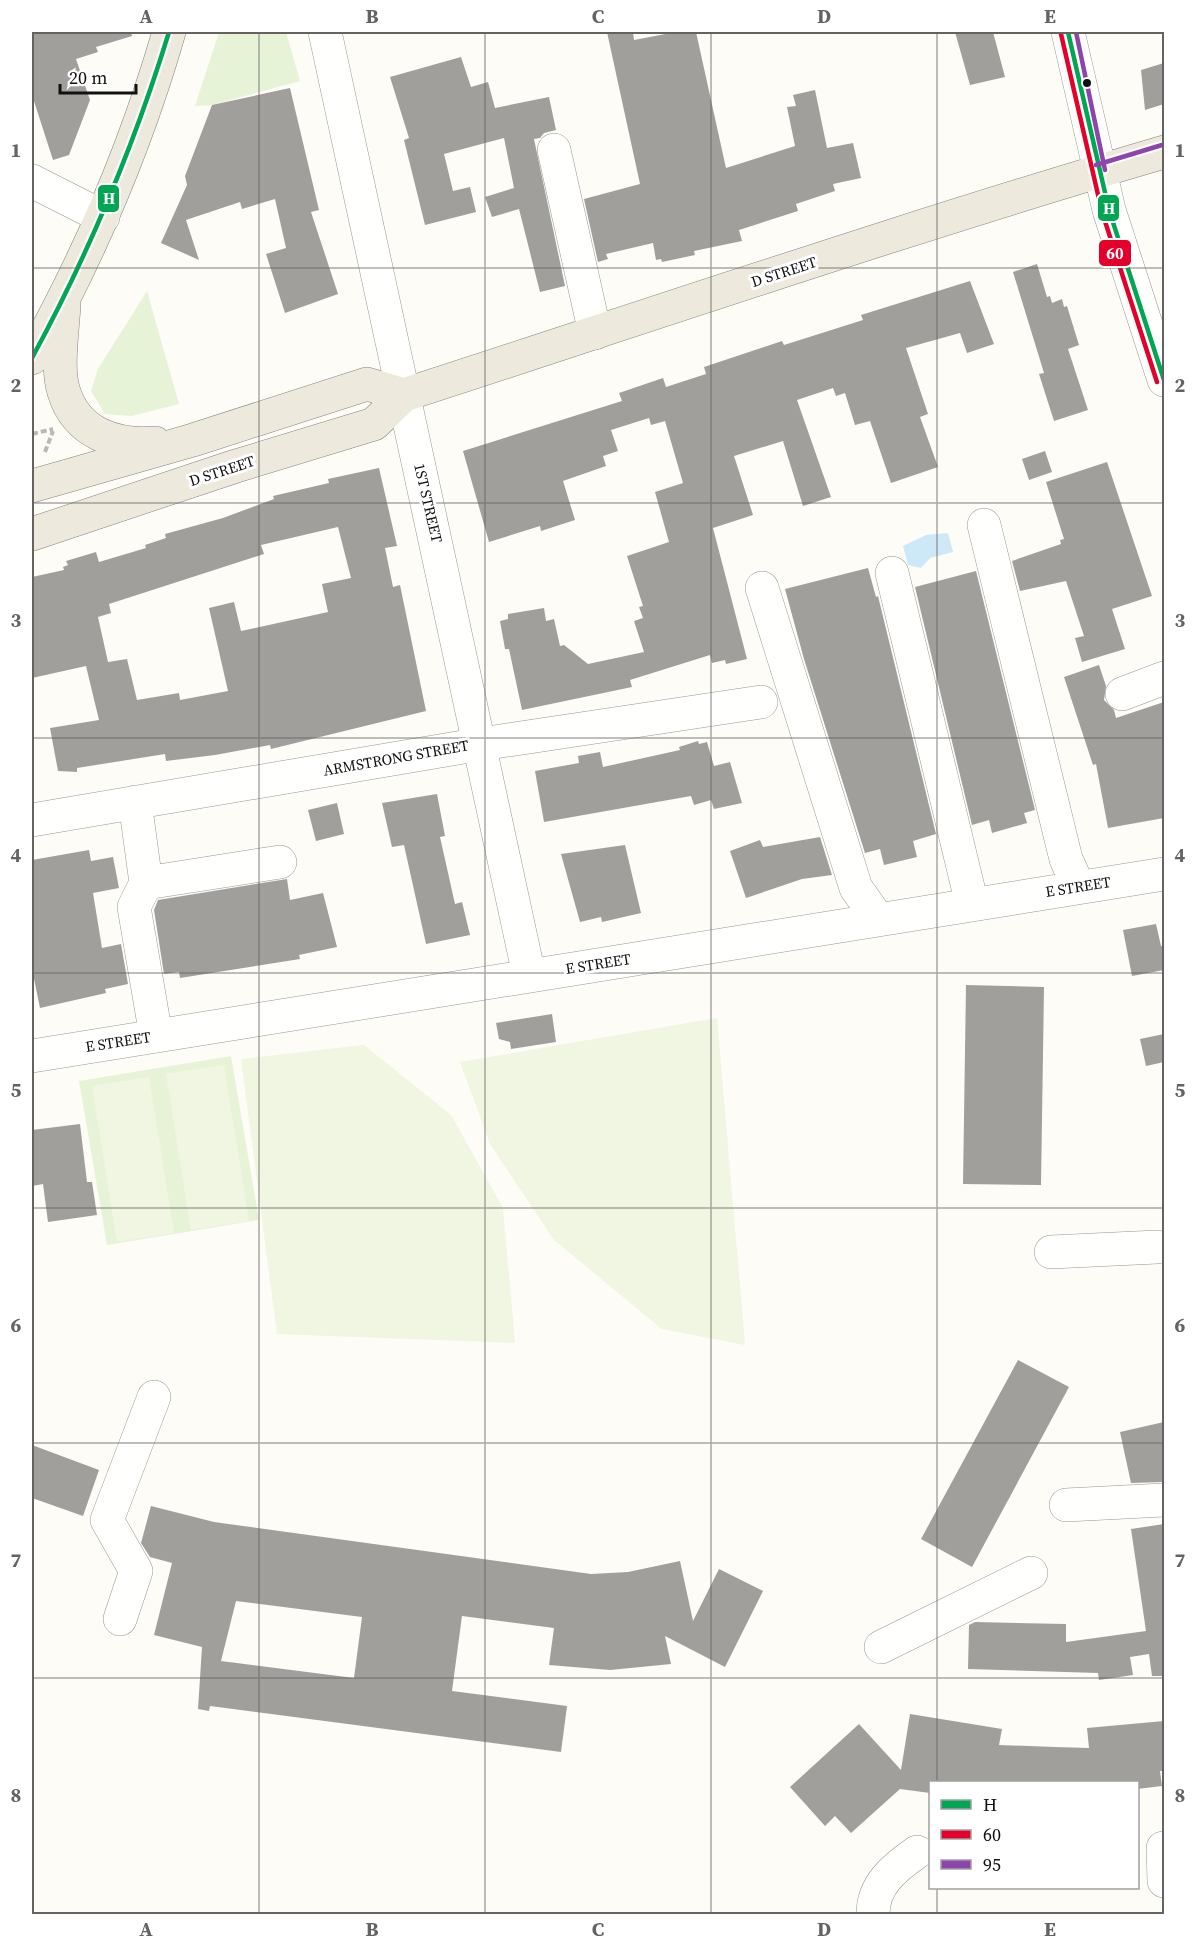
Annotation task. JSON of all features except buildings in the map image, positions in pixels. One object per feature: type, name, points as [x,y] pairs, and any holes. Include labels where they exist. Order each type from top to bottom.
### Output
[{"type":"main road","points":[[32,357],[103,217],[135,136],[169,32]]},
{"type":"main road","name":"D STREET","points":[[32,534],[236,466],[374,424],[404,394],[809,265],[958,213],[1164,152]]},
{"type":"main road","points":[[64,297],[61,376],[63,392],[81,424],[95,434],[134,445],[193,440]]},
{"type":"main road","points":[[32,486],[193,440],[367,384],[404,394]]},
{"type":"street","name":"1ST STREET","points":[[325,32],[481,744],[529,975]]},
{"type":"street","points":[[1068,32],[1098,171],[1162,366]]},
{"type":"street","points":[[554,150],[595,333]]},
{"type":"street","points":[[32,181],[103,217]]},
{"type":"street","points":[[984,525],[1066,859],[1078,886]]},
{"type":"street","points":[[892,573],[972,904]]},
{"type":"street","points":[[762,588],[856,888],[878,920]]},
{"type":"street","points":[[1122,693],[1164,678]]},
{"type":"street","name":"ARMSTRONG STREET","points":[[32,820],[481,744],[761,702]]},
{"type":"street","points":[[135,802],[146,883],[134,907],[156,1036]]},
{"type":"street","points":[[146,883],[280,862]]},
{"type":"street","name":"E STREET","points":[[32,1056],[1078,886],[1164,874]]},
{"type":"street","points":[[1051,1252],[1157,1247]]},
{"type":"street","points":[[120,1619],[136,1571],[107,1520],[154,1397]]},
{"type":"street","points":[[1066,1505],[1164,1500]]},
{"type":"street","points":[[881,1647],[1030,1573]]},
{"type":"street","points":[[1163,1848],[1164,1881]]},
{"type":"street","points":[[873,1914],[873,1898],[892,1869],[917,1852]]},
{"type":"path","points":[[32,434],[53,429]]},
{"type":"green space","points":[[219,32],[286,32],[300,81],[212,105],[195,106]]},
{"type":"green space","points":[[147,291],[179,404],[131,416],[105,414],[91,391],[98,369]]},
{"type":"green space","points":[[717,1018],[745,1345],[662,1329],[554,1240],[490,1144],[460,1062]]},
{"type":"green space","points":[[364,1045],[451,1115],[503,1208],[515,1343],[277,1334],[241,1059]]},
{"type":"green space","points":[[231,1056],[259,1220],[107,1245],[79,1081]]},
{"type":"green space","points":[[224,1065],[249,1221],[191,1230],[166,1074]]},
{"type":"green space","points":[[149,1077],[174,1233],[117,1242],[92,1086]]},
{"type":"water","points":[[948,533],[953,552],[930,558],[921,568],[908,565],[903,546],[926,535]]},
{"type":"transit line","name":"H","points":[[32,358],[73,279],[109,198],[141,116],[169,32]]},
{"type":"transit line","name":"H","points":[[1068,32],[1109,210],[1164,380]]},
{"type":"transit line","name":"95","points":[[1076,32],[1105,170]]},
{"type":"transit line","name":"60","points":[[1061,34],[1102,212],[1157,382]]},
{"type":"transit line","name":"95","points":[[1096,165],[1162,145]]}]
